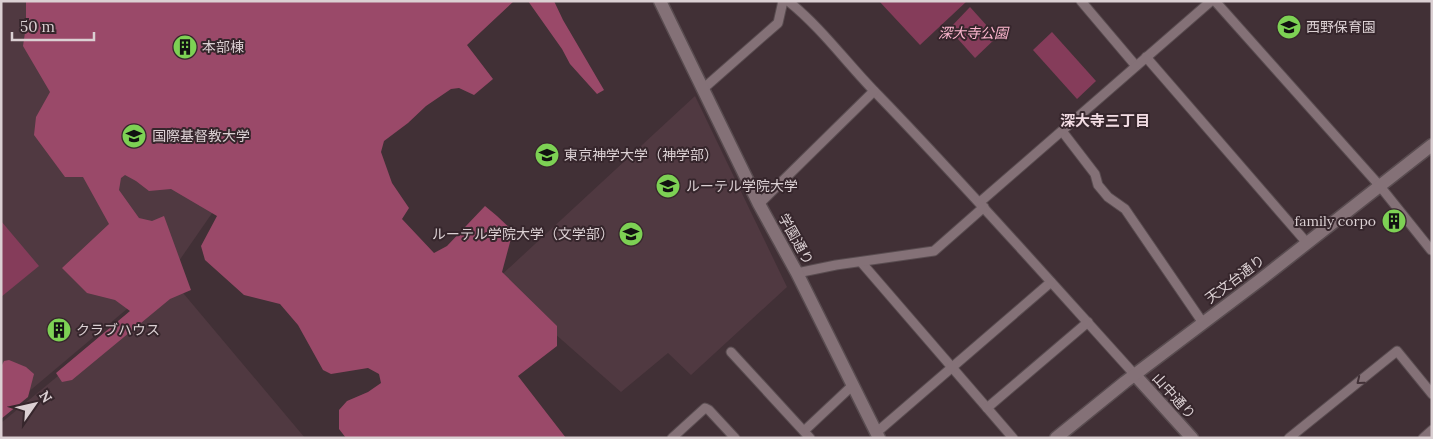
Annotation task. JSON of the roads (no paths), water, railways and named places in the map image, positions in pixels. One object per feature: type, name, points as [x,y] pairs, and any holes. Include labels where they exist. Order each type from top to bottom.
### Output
[{"type":"street","name":"学園通り","points":[[660,1],[759,204],[797,273],[878,435]]},
{"type":"street","points":[[704,88],[778,23],[782,1]]},
{"type":"street","points":[[788,1],[805,15],[874,91],[982,204],[1135,375]]},
{"type":"street","points":[[1081,1],[1136,66]]},
{"type":"street","points":[[797,273],[934,252],[982,204],[1062,131],[1211,1]]},
{"type":"street","points":[[1216,1],[1379,185],[1431,250]]},
{"type":"street","points":[[1146,57],[1307,242]]},
{"type":"street","points":[[759,204],[874,91]]},
{"type":"street","points":[[1062,131],[1095,174],[1098,185],[1108,197],[1125,209],[1202,323]]},
{"type":"street","name":"天文台通り","points":[[1056,438],[1432,145]]},
{"type":"street","points":[[861,262],[1013,438]]},
{"type":"street","points":[[878,435],[952,367],[1051,282]]},
{"type":"street","points":[[987,408],[1088,322]]},
{"type":"street","points":[[1289,438],[1397,351],[1432,394]]},
{"type":"street","points":[[731,352],[807,434],[853,385]]},
{"type":"street","name":"山中通り","points":[[1135,375],[1192,438]]},
{"type":"street","points":[[672,438],[705,408],[735,438]]},
{"type":"street","points":[[1423,438],[1432,430]]},
{"type":"place","name":"西野保育園","points":[[1289,27]]},
{"type":"place","name":"本部棟","points":[[185,47]]},
{"type":"place","name":"国際基督教大学","points":[[134,136]]},
{"type":"place","name":"東京神学大学（神学部）","points":[[547,155]]},
{"type":"place","name":"ルーテル学院大学","points":[[668,186]]},
{"type":"place","name":"family corpo","points":[[1394,221]]},
{"type":"place","name":"ルーテル学院大学（文学部）","points":[[631,234]]},
{"type":"place","name":"クラブハウス","points":[[59,330]]},
{"type":"district","name":"深大寺三丁目","points":[[1105,121]]},
{"type":"park label","name":"深大寺公園","points":[[973,33]]}]
